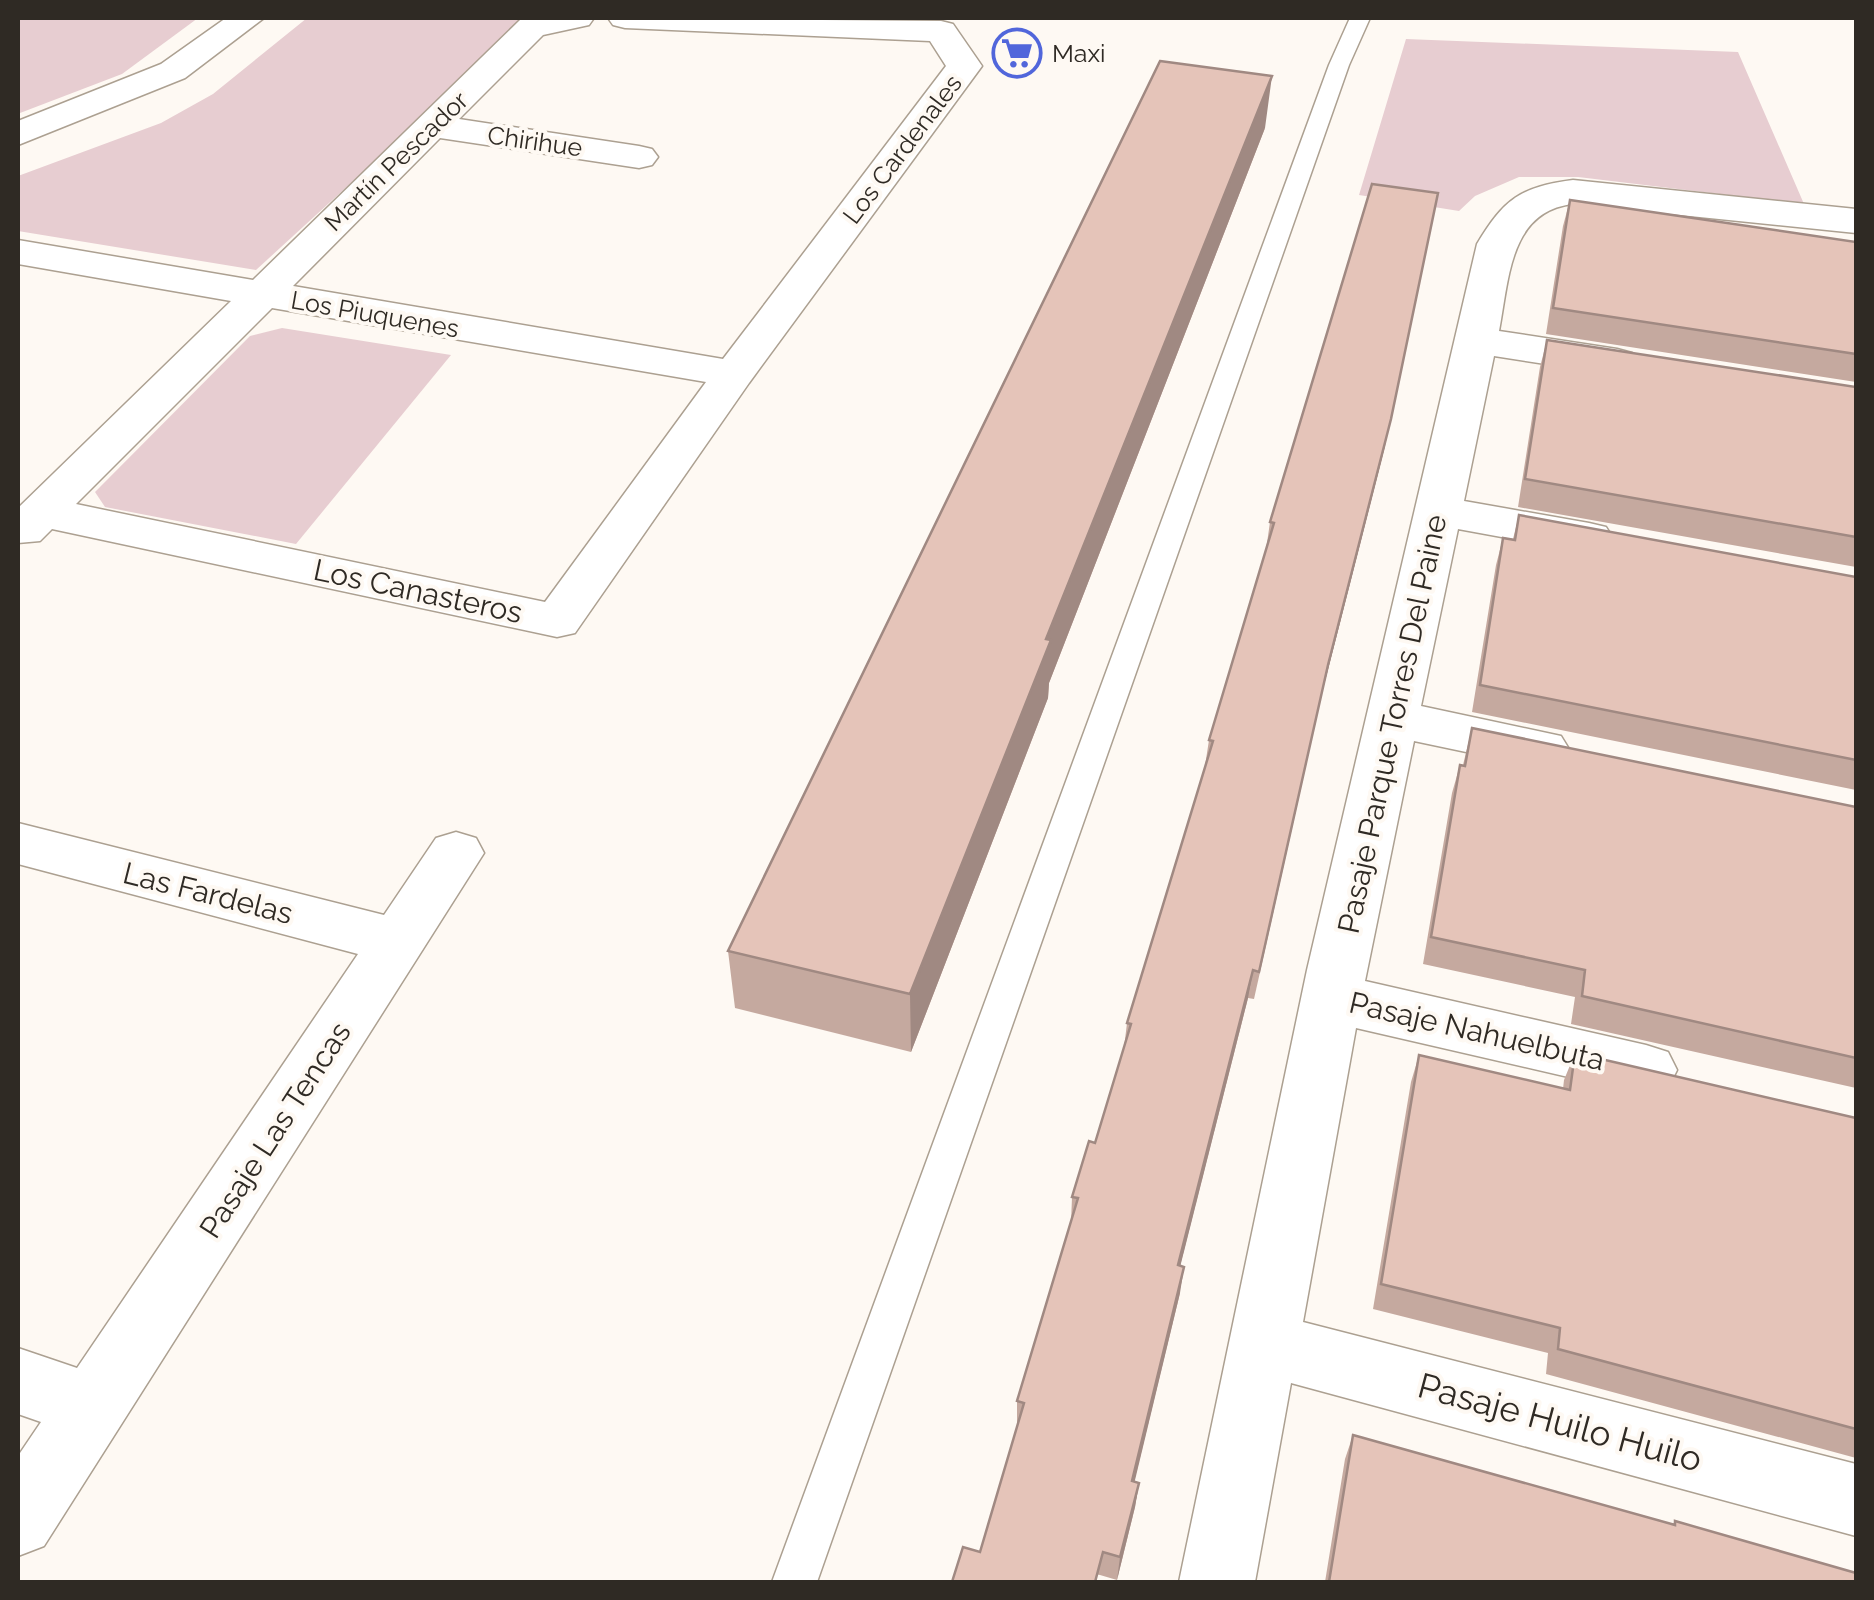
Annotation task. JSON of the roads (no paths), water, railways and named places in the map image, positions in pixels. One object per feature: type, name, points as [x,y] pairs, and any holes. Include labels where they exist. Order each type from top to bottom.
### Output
[{"type":"street","points":[[18,134],[145,86],[173,71],[247,18]]},
{"type":"street","name":"Martín Pescador","points":[[260,294],[532,27],[578,18]]},
{"type":"street","name":"Los Cardenales","points":[[625,18],[941,31],[964,66],[734,374]]},
{"type":"street","name":"Chirihue","points":[[431,126],[639,157]]},
{"type":"street","name":"Pasaje Parque Torres Del Paine","points":[[1217,1582],[1332,998],[1497,244],[1514,215],[1540,198],[1591,192],[1856,220]]},
{"type":"street","name":"Los Piuquenes","points":[[18,252],[734,374]]},
{"type":"street","name":"Los Canasteros","points":[[30,524],[260,294]]},
{"type":"street","points":[[1476,340],[1647,366]]},
{"type":"street","name":"Los Canasteros","points":[[30,524],[556,621],[734,374]]},
{"type":"street","points":[[1439,511],[1629,546]]},
{"type":"street","points":[[1393,718],[1586,758]]},
{"type":"street","name":"Las Fardelas","points":[[18,844],[399,942]]},
{"type":"street","name":"Pasaje Las Tencas","points":[[18,1520],[456,854]]},
{"type":"street","name":"Pasaje Nahuelbuta","points":[[1332,998],[1701,1082]]},
{"type":"street","name":"Pasaje Huilo Huilo","points":[[1264,1344],[1856,1500]]},
{"type":"street","points":[[18,1381],[93,1406]]},
{"type":"lane","points":[[794,1582],[1339,65],[1360,18]]},
{"type":"place","name":"Maxi","points":[[1017,53]]}]
